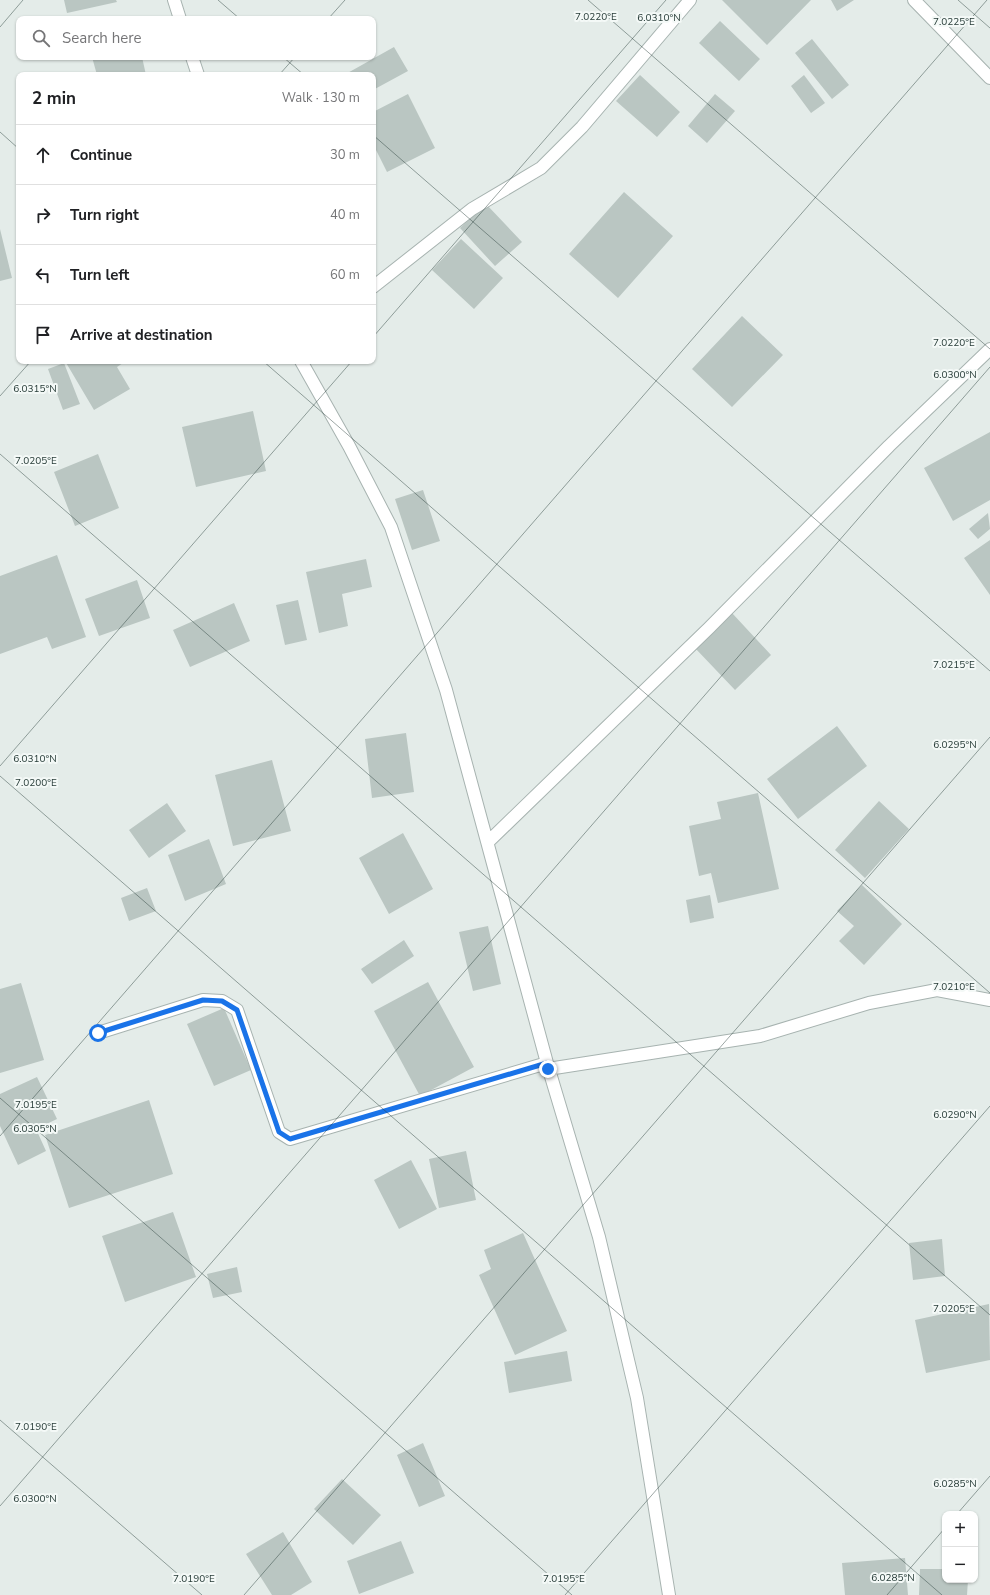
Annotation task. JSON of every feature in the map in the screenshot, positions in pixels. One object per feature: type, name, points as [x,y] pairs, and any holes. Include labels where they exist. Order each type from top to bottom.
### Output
[{"type":"street","points":[[174,0],[179,16]]},
{"type":"street","points":[[376,285],[472,209],[541,168],[582,127],[664,33],[690,0]]},
{"type":"street","points":[[914,0],[990,78]]},
{"type":"street","points":[[193,60],[197,72]]},
{"type":"street","points":[[488,842],[709,628],[889,446],[990,349]]},
{"type":"street","points":[[303,364],[349,446],[391,527],[446,690],[548,1066],[599,1237],[637,1398],[669,1595]]},
{"type":"street","points":[[98,1033],[203,1000],[222,1001],[237,1010],[279,1132],[290,1139],[548,1066],[760,1036],[869,1003],[937,990],[990,1000]]},
{"type":"building","points":[[64,0],[116,0],[117,2],[67,13]]},
{"type":"building","points":[[722,0],[811,0],[767,45]]},
{"type":"building","points":[[831,0],[854,0],[837,11]]},
{"type":"building","points":[[720,21],[760,59],[739,81],[699,43]]},
{"type":"building","points":[[812,39],[849,85],[832,99],[795,53]]},
{"type":"building","points":[[394,47],[408,71],[376,88],[376,72],[349,72],[371,60],[376,60],[376,57]]},
{"type":"building","points":[[93,60],[143,60],[145,72],[96,72]]},
{"type":"building","points":[[640,75],[680,112],[657,137],[616,101]]},
{"type":"building","points":[[804,75],[825,103],[811,113],[791,86]]},
{"type":"building","points":[[408,94],[435,148],[387,172],[376,150],[376,110]]},
{"type":"building","points":[[715,94],[735,111],[707,143],[688,126]]},
{"type":"building","points":[[624,192],[673,236],[618,298],[569,254]]},
{"type":"building","points":[[486,204],[522,242],[495,266],[460,228]]},
{"type":"building","points":[[0,229],[12,278],[0,281]]},
{"type":"building","points":[[461,239],[503,278],[474,309],[432,270]]},
{"type":"building","points":[[742,316],[783,355],[732,407],[692,369]]},
{"type":"building","points":[[64,364],[80,404],[63,410],[48,369]]},
{"type":"building","points":[[67,364],[122,364],[117,367],[130,389],[94,410]]},
{"type":"building","points":[[253,411],[266,471],[196,487],[182,427]]},
{"type":"building","points":[[990,432],[990,500],[953,521],[924,468]]},
{"type":"building","points":[[98,454],[119,508],[75,526],[54,472]]},
{"type":"building","points":[[423,490],[440,541],[412,550],[395,499]]},
{"type":"building","points":[[988,513],[990,529],[978,539],[969,529]]},
{"type":"building","points":[[990,540],[990,595],[964,558]]},
{"type":"building","points":[[57,555],[86,637],[52,649],[47,637],[0,654],[0,576]]},
{"type":"building","points":[[366,559],[372,587],[342,594],[348,626],[319,633],[306,572]]},
{"type":"building","points":[[137,580],[150,618],[99,636],[85,599]]},
{"type":"building","points":[[298,600],[307,640],[285,645],[276,605]]},
{"type":"building","points":[[234,603],[250,641],[190,667],[173,630]]},
{"type":"building","points":[[732,613],[771,655],[735,690],[695,648]]},
{"type":"building","points":[[837,726],[867,766],[798,819],[767,779]]},
{"type":"building","points":[[406,733],[414,792],[372,798],[365,739]]},
{"type":"building","points":[[272,760],[291,831],[233,846],[215,775]]},
{"type":"building","points":[[758,793],[779,889],[718,903],[711,873],[699,876],[689,826],[721,819],[717,802]]},
{"type":"building","points":[[879,801],[909,829],[865,878],[835,850]]},
{"type":"building","points":[[167,803],[186,831],[149,858],[129,830]]},
{"type":"building","points":[[403,833],[433,889],[389,914],[359,858]]},
{"type":"building","points":[[209,839],[226,884],[185,901],[168,855]]},
{"type":"building","points":[[862,885],[902,924],[864,965],[839,941],[854,926],[837,911]]},
{"type":"building","points":[[147,888],[156,911],[129,921],[121,898]]},
{"type":"building","points":[[710,895],[714,918],[690,923],[686,900]]},
{"type":"building","points":[[488,926],[501,984],[473,991],[459,932]]},
{"type":"building","points":[[404,940],[414,956],[372,984],[361,969]]},
{"type":"building","points":[[428,982],[474,1067],[420,1096],[374,1011]]},
{"type":"building","points":[[21,983],[44,1060],[0,1073],[0,989]]},
{"type":"building","points":[[224,1008],[251,1070],[214,1086],[187,1024]]},
{"type":"building","points":[[37,1077],[57,1119],[36,1129],[46,1151],[18,1165],[0,1126],[0,1094]]},
{"type":"building","points":[[149,1100],[173,1174],[69,1208],[45,1135]]},
{"type":"building","points":[[466,1151],[476,1200],[439,1208],[429,1159]]},
{"type":"building","points":[[411,1160],[437,1209],[399,1229],[374,1180]]},
{"type":"building","points":[[173,1212],[196,1277],[125,1302],[102,1236]]},
{"type":"building","points":[[523,1233],[567,1331],[515,1355],[479,1275],[491,1269],[484,1250]]},
{"type":"building","points":[[942,1239],[945,1276],[913,1280],[909,1243]]},
{"type":"building","points":[[237,1267],[242,1292],[213,1298],[207,1274]]},
{"type":"building","points":[[989,1304],[990,1360],[926,1373],[915,1320]]},
{"type":"building","points":[[567,1351],[572,1381],[509,1393],[504,1362]]},
{"type":"building","points":[[423,1443],[445,1496],[419,1507],[397,1455]]},
{"type":"building","points":[[342,1479],[381,1515],[353,1545],[314,1509]]},
{"type":"building","points":[[283,1532],[312,1582],[291,1595],[272,1595],[246,1554]]},
{"type":"building","points":[[401,1541],[414,1573],[359,1594],[347,1561]]},
{"type":"building","points":[[905,1558],[908,1595],[845,1595],[842,1563]]},
{"type":"building","points":[[920,1569],[942,1569],[942,1583],[968,1583],[967,1595],[919,1595]]},
{"type":"route","points":[[98,1033],[203,1000],[222,1001],[237,1010],[279,1132],[290,1139],[547,1063],[548,1069]]}]
